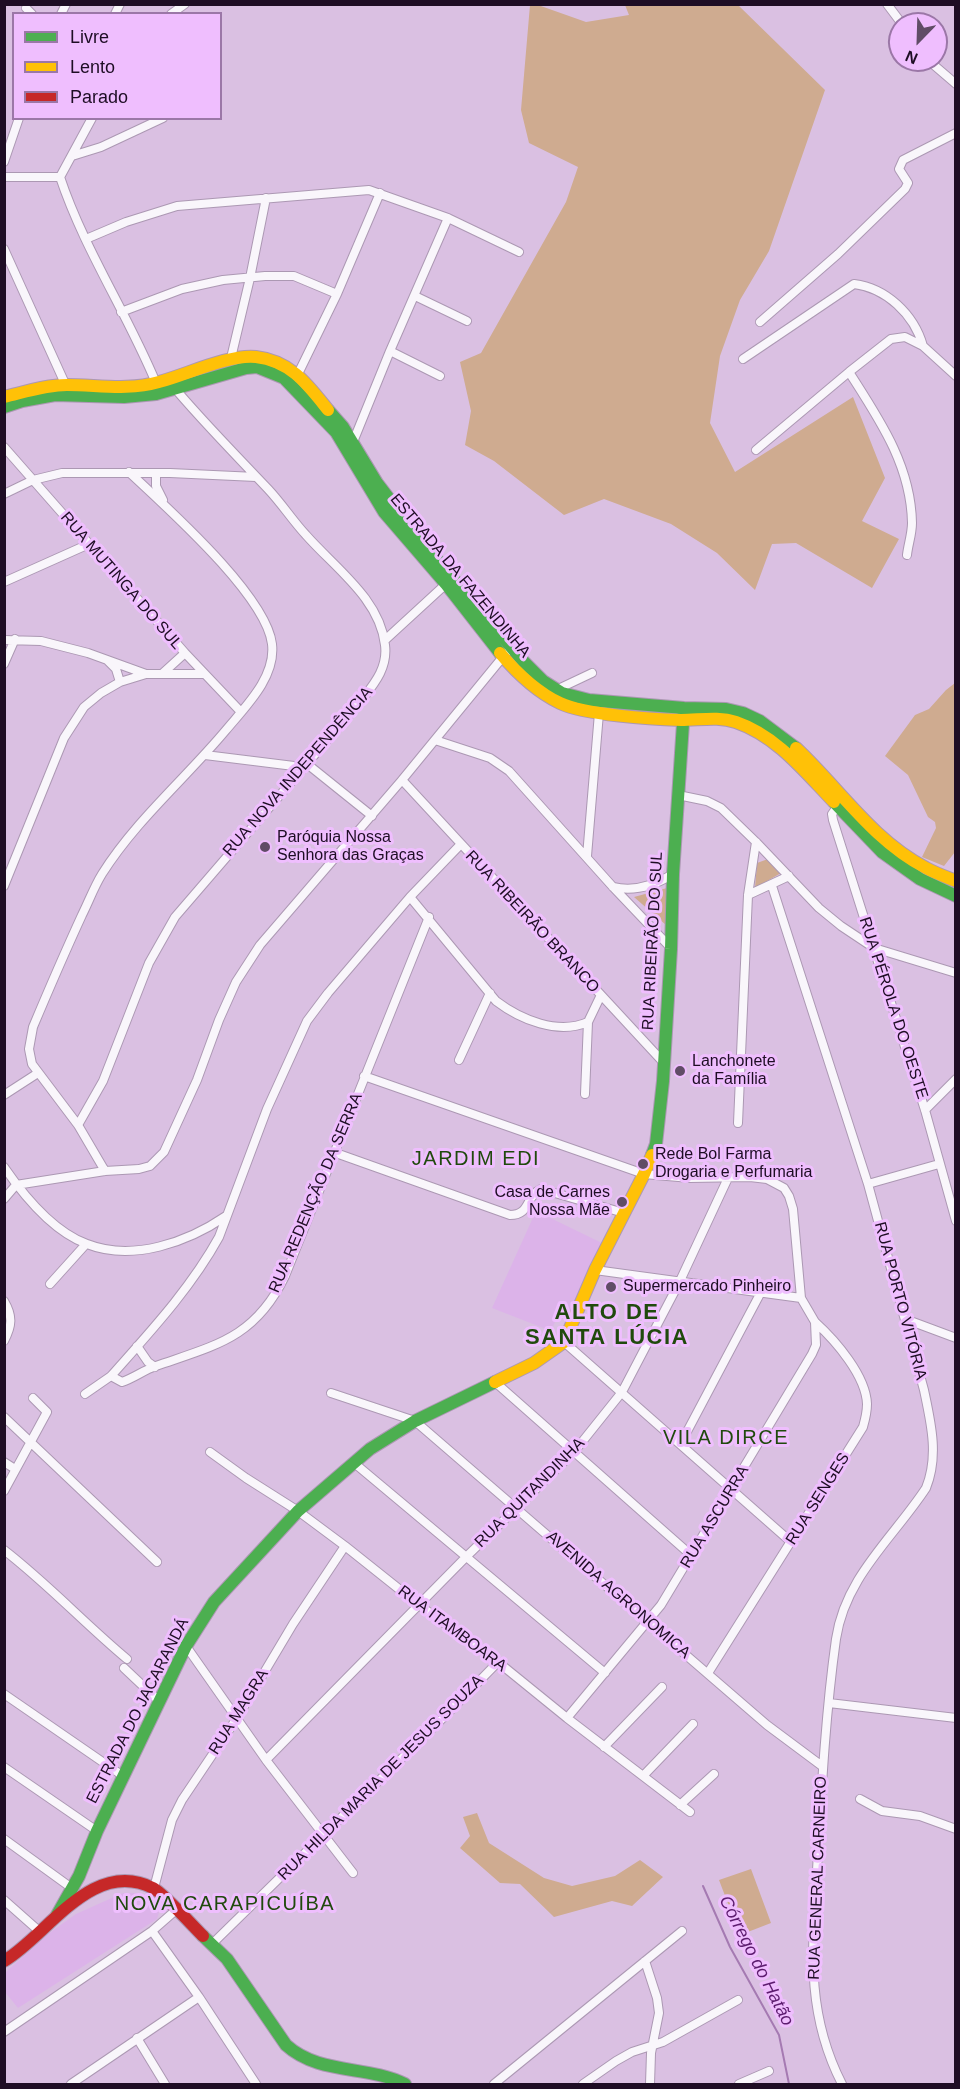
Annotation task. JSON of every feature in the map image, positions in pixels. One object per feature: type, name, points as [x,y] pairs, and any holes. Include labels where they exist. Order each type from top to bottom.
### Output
[{"type":"main road","name":"ESTRADA DA FAZENDINHA","points":[[4,407],[67,390],[123,397],[156,394],[167,384],[231,358],[248,356],[272,360],[294,379],[353,442],[391,503],[543,681],[556,690],[589,700],[683,714]]},
{"type":"main road","name":"ESTRADA DA FAZENDINHA","points":[[4,398],[35,389],[67,390],[167,384],[257,367],[294,379],[336,432],[384,512],[446,584],[502,656],[552,700],[599,713],[683,714],[726,710],[760,721],[798,750],[882,852],[904,869],[956,896]]},
{"type":"main road","name":"RUA RIBEIRÃO DO SUL","points":[[644,1174],[656,1144],[664,1063],[683,714]]},
{"type":"main road","name":"ESTRADA DA FAZENDINHA","points":[[841,803],[908,857],[956,881]]},
{"type":"main road","points":[[564,1342],[595,1270],[644,1174]]},
{"type":"main road","name":"ESTRADA DO JACARANDÁ","points":[[57,1915],[73,1889],[97,1830],[186,1646],[214,1602],[298,1511],[353,1462],[416,1421],[534,1363],[564,1342]]},
{"type":"main road","name":"ESTRADA DO JACARANDÁ","points":[[4,1961],[14,1956],[39,1931],[74,1902],[105,1885],[130,1882],[154,1888]]},
{"type":"main road","points":[[154,1888],[227,1959],[286,2045],[297,2056],[314,2062],[382,2075],[398,2083]]},
{"type":"street","points":[[942,72],[956,84]]},
{"type":"street","points":[[4,162],[18,120]]},
{"type":"street","points":[[4,177],[60,177],[91,120]]},
{"type":"street","points":[[72,156],[110,144],[159,120]]},
{"type":"street","points":[[760,322],[838,254],[905,189],[908,183],[899,169],[903,160],[956,133]]},
{"type":"street","name":"RUA NOVA INDEPENDÊNCIA","points":[[60,177],[86,239],[144,355],[167,384],[244,464],[305,534],[364,596],[377,617],[385,640],[386,657],[377,680],[175,917],[149,963],[103,1080],[78,1125]]},
{"type":"street","points":[[86,239],[126,222],[177,206],[359,190],[380,193],[448,218],[519,252]]},
{"type":"street","points":[[294,379],[337,294],[380,193]]},
{"type":"street","points":[[231,358],[266,198]]},
{"type":"street","points":[[353,442],[448,218]]},
{"type":"street","points":[[4,249],[67,390]]},
{"type":"street","points":[[121,312],[182,289],[223,280],[282,275],[294,276],[337,294]]},
{"type":"street","points":[[743,359],[854,284],[869,286],[892,299],[918,329],[923,346]]},
{"type":"street","points":[[415,296],[467,321]]},
{"type":"street","points":[[756,450],[891,339],[905,337],[923,346],[956,376]]},
{"type":"street","points":[[390,351],[441,376]]},
{"type":"street","points":[[849,372],[890,438],[903,470],[910,502],[912,526],[906,555]]},
{"type":"street","name":"RUA MUTINGA DO SUL","points":[[4,447],[185,653],[241,712]]},
{"type":"street","points":[[234,476],[244,464]]},
{"type":"street","points":[[105,1171],[78,1125],[38,1073],[30,1057],[29,1048],[33,1027],[102,875],[147,817],[179,780],[206,755],[259,689],[269,670],[273,652],[270,632],[264,619],[245,592],[132,472]]},
{"type":"street","points":[[4,494],[33,480],[62,473],[132,472],[256,477]]},
{"type":"street","points":[[156,473],[156,486],[166,506]]},
{"type":"street","points":[[4,582],[89,544]]},
{"type":"street","points":[[385,640],[446,584]]},
{"type":"street","points":[[4,664],[15,639]]},
{"type":"street","points":[[4,640],[41,641],[88,653],[146,674]]},
{"type":"street","points":[[4,1199],[16,1185],[150,1166],[164,1152],[242,971],[260,945],[372,816],[511,646]]},
{"type":"street","points":[[163,673],[185,653]]},
{"type":"street","points":[[108,661],[116,669],[120,682]]},
{"type":"street","points":[[556,690],[592,673]]},
{"type":"street","points":[[4,886],[55,759],[73,721],[84,707],[101,693],[120,682],[146,674],[204,674]]},
{"type":"street","points":[[587,856],[599,713]]},
{"type":"street","points":[[435,740],[490,758],[509,771],[671,948]]},
{"type":"street","points":[[206,755],[304,765],[372,816]]},
{"type":"street","name":"RUA RIBEIRÃO BRANCO","points":[[402,780],[600,997],[664,1063]]},
{"type":"street","points":[[678,795],[700,799],[721,808],[819,908],[874,948],[956,974]]},
{"type":"street","name":"RUA PÉROLA DO OESTE","points":[[841,803],[832,814],[833,820],[925,1110],[956,1221]]},
{"type":"street","points":[[738,1123],[748,895],[756,842]]},
{"type":"street","points":[[85,1394],[111,1376],[137,1347],[183,1292],[219,1237],[267,1109],[301,1033],[315,1009],[410,897],[461,844]]},
{"type":"street","points":[[613,886],[626,890],[639,889],[673,874]]},
{"type":"street","points":[[748,895],[789,876]]},
{"type":"street","name":"RUA PORTO VITÓRIA","points":[[772,885],[868,1184],[931,1421],[933,1445],[931,1476],[916,1503],[877,1553],[845,1603],[838,1621],[829,1704]]},
{"type":"street","points":[[410,897],[429,917],[496,1001],[508,1010],[542,1024],[574,1027],[588,1022]]},
{"type":"street","name":"RUA REDENÇÃO DA SERRA","points":[[111,1376],[122,1382],[155,1367],[212,1347],[255,1321],[270,1303],[285,1276],[429,917]]},
{"type":"street","points":[[459,1060],[490,993]]},
{"type":"street","points":[[585,1094],[588,1022],[600,997]]},
{"type":"street","points":[[4,1095],[38,1073]]},
{"type":"street","points":[[364,1076],[644,1174],[674,1178],[750,1177],[766,1179],[784,1188],[789,1196],[796,1226],[801,1298],[815,1322]]},
{"type":"street","points":[[925,1110],[956,1079]]},
{"type":"street","points":[[333,1152],[510,1215],[520,1214],[534,1192],[541,1189],[624,1213]]},
{"type":"street","points":[[868,1184],[939,1164]]},
{"type":"street","points":[[4,1167],[37,1209],[64,1231],[86,1244],[122,1251],[141,1250],[190,1236],[210,1227],[226,1216]]},
{"type":"street","name":"RUA QUITANDINHA","points":[[266,1760],[467,1556],[574,1452],[622,1392],[679,1283],[728,1178]]},
{"type":"street","points":[[50,1284],[86,1244]]},
{"type":"street","points":[[595,1270],[801,1298]]},
{"type":"street","points":[[681,1443],[760,1294]]},
{"type":"street","points":[[4,1301],[10,1311],[12,1324],[4,1341]]},
{"type":"street","points":[[905,1318],[956,1338]]},
{"type":"street","name":"RUA ASCURRA","points":[[567,1718],[649,1622],[692,1556],[812,1354],[816,1345],[815,1322]]},
{"type":"street","name":"RUA SENGES","points":[[708,1673],[863,1427],[866,1416],[866,1396],[854,1368],[837,1344],[815,1322]]},
{"type":"street","points":[[564,1342],[792,1542]]},
{"type":"street","points":[[137,1347],[143,1357],[155,1367]]},
{"type":"street","points":[[495,1382],[692,1556]]},
{"type":"street","points":[[332,1393],[416,1421]]},
{"type":"street","points":[[4,1491],[47,1412],[33,1398]]},
{"type":"street","points":[[4,1417],[157,1562]]},
{"type":"street","name":"AVENIDA AGRONOMICA","points":[[416,1421],[767,1725],[822,1766]]},
{"type":"street","name":"RUA ITAMBOARA","points":[[210,1452],[298,1511],[345,1546],[690,1812]]},
{"type":"street","points":[[4,1462],[15,1469]]},
{"type":"street","points":[[353,1462],[605,1672]]},
{"type":"street","name":"RUA MAGRA","points":[[154,1888],[172,1820],[182,1800],[237,1718],[293,1624],[345,1546]]},
{"type":"street","points":[[4,1550],[56,1595],[126,1663],[160,1702]]},
{"type":"street","points":[[186,1646],[266,1760],[353,1873]]},
{"type":"street","name":"RUA HILDA MARIA DE JESUS SOUZA","points":[[212,1944],[498,1662]]},
{"type":"street","points":[[604,1747],[662,1687]]},
{"type":"street","points":[[4,1694],[123,1776]]},
{"type":"street","points":[[829,1704],[956,1718]]},
{"type":"street","name":"RUA GENERAL CARNEIRO","points":[[829,1704],[822,1766],[813,1980],[819,2025],[832,2065],[842,2085]]},
{"type":"street","points":[[643,1776],[693,1724]]},
{"type":"street","points":[[4,1767],[97,1830]]},
{"type":"street","points":[[680,1805],[714,1774]]},
{"type":"street","points":[[860,1799],[882,1810],[900,1814],[909,1813],[956,1829]]},
{"type":"street","points":[[4,1839],[73,1889]]},
{"type":"street","points":[[4,1900],[39,1931]]},
{"type":"street","points":[[4,2032],[152,1931],[176,1910]]},
{"type":"street","points":[[152,1931],[199,1997],[256,2085]]},
{"type":"street","points":[[494,2085],[682,1931]]},
{"type":"street","points":[[645,1961],[659,2005],[658,2022],[652,2045],[650,2085]]},
{"type":"street","points":[[71,2085],[199,1997]]},
{"type":"street","points":[[583,2085],[632,2052],[663,2042],[738,2000]]},
{"type":"street","points":[[137,2038],[165,2085]]},
{"type":"street","points":[[739,2085],[769,2071]]},
{"type":"shaded area","points":[[530,5],[538,5],[586,22],[629,15],[625,5],[738,5],[825,90],[769,251],[740,300],[720,356],[710,423],[735,472],[853,397],[885,478],[862,521],[899,539],[872,588],[796,543],[772,544],[755,590],[717,553],[671,524],[604,499],[564,515],[494,461],[465,445],[471,411],[460,362],[481,353],[566,202],[578,167],[529,143],[521,110]]},
{"type":"shaded area","points":[[955,683],[955,852],[944,866],[922,857],[936,828],[935,822],[928,817],[908,775],[885,756],[915,715],[929,709]]},
{"type":"shaded area","points":[[768,859],[781,873],[755,888],[757,863]]},
{"type":"shaded area","points":[[667,888],[666,925],[634,897]]},
{"type":"shaded area","points":[[536,1211],[604,1244],[570,1311],[561,1308],[551,1331],[492,1308]]},
{"type":"shaded area","points":[[477,1813],[489,1843],[544,1878],[572,1886],[615,1876],[640,1860],[663,1877],[632,1906],[612,1901],[554,1917],[520,1884],[500,1883],[460,1848],[470,1836],[463,1817]]},
{"type":"shaded area","points":[[751,1869],[771,1923],[740,1935],[719,1880]]},
{"type":"shaded area","points":[[123,1893],[139,1893],[159,1912],[157,1919],[18,2008],[5,1992],[5,1973],[45,1936],[76,1914]]},
{"type":"waterway","name":"Córrego do Hatão","points":[[703,1886],[730,1947],[779,2035],[789,2084]]},
{"type":"traffic: fast","points":[[4,407],[55,395],[124,397],[156,394],[246,368],[257,367],[284,378],[336,432],[384,512],[446,584],[500,653]]},
{"type":"traffic: fast","points":[[328,410],[343,427],[377,483],[422,542],[524,662],[543,681],[562,693],[589,700],[726,709],[743,713],[760,721],[796,748]]},
{"type":"traffic: fast","points":[[652,1155],[656,1144],[663,1081],[684,708]]},
{"type":"traffic: fast","points":[[834,802],[882,852],[920,879],[956,896]]},
{"type":"traffic: fast","points":[[57,1915],[79,1876],[97,1831],[186,1646],[214,1602],[298,1511],[370,1449],[415,1421],[495,1382]]},
{"type":"traffic: fast","points":[[203,1936],[227,1959],[286,2045],[299,2055],[328,2066],[375,2074],[405,2084]]},
{"type":"traffic: slow","points":[[4,397],[59,385],[124,387],[147,385],[221,362],[256,357],[268,359],[289,369],[306,383],[328,410]]},
{"type":"traffic: slow","points":[[500,653],[535,687],[551,698],[571,707],[585,711],[637,717],[681,720],[722,719],[751,728],[790,756],[834,802]]},
{"type":"traffic: slow","points":[[796,748],[889,843],[926,868],[956,881]]},
{"type":"traffic: slow","points":[[495,1382],[534,1363],[564,1342],[595,1270],[652,1155]]},
{"type":"traffic: jam","points":[[4,1961],[72,1903],[90,1891],[110,1883],[131,1881],[153,1888],[203,1936]]},
{"type":"place","name":"Paróquia Nossa Senhora das Graças","points":[[265,847]]},
{"type":"place","name":"Lanchonete da Família","points":[[680,1071]]},
{"type":"place","name":"Rede Bol Farma Drogaria e Perfumaria","points":[[643,1164]]},
{"type":"place","name":"Casa de Carnes Nossa Mãe","points":[[622,1202]]},
{"type":"place","name":"Supermercado Pinheiro","points":[[611,1287]]},
{"type":"district","name":"JARDIM EDI","points":[[476,1159]]},
{"type":"district","name":"ALTO DE SANTA LÚCIA","points":[[607,1326]]},
{"type":"district","name":"VILA DIRCE","points":[[726,1438]]},
{"type":"district","name":"NOVA CARAPICUÍBA","points":[[225,1904]]}]
